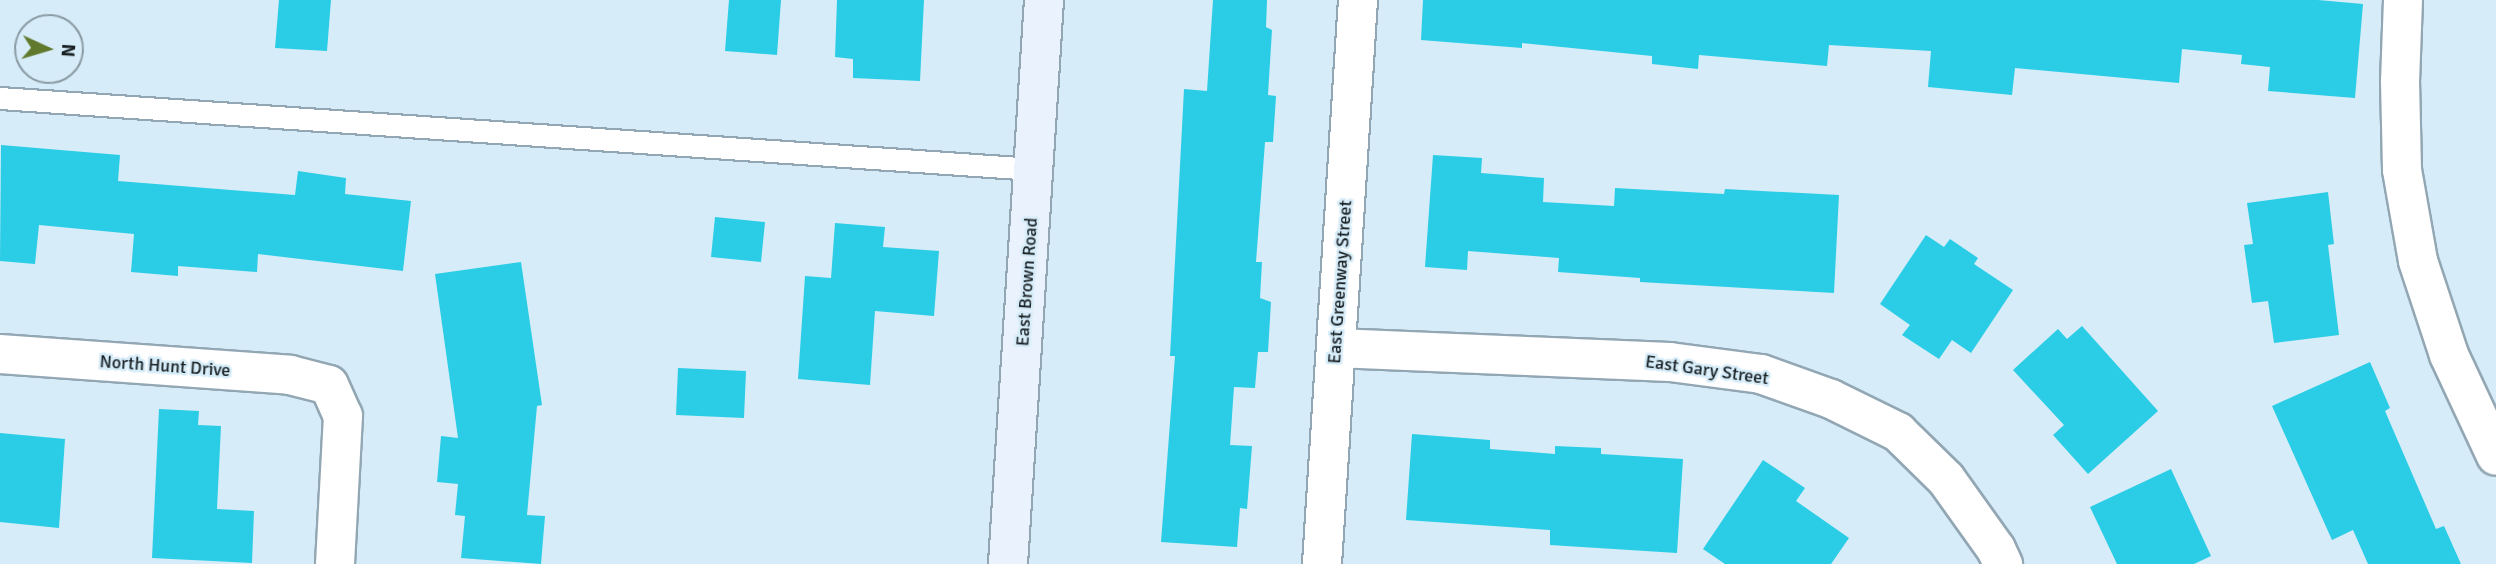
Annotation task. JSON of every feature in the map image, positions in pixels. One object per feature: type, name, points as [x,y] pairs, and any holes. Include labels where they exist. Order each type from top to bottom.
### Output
[{"type":"main road","name":"East Brown Road","points":[[1008,564],[1044,0]]},
{"type":"street","name":"East Greenway Street","points":[[1322,564],[1358,0]]},
{"type":"street","points":[[2403,0],[2400,81],[2402,170],[2418,261],[2449,355],[2496,456]]},
{"type":"street","name":"East Gary Street","points":[[1336,348],[1670,362],[1761,374],[1831,399],[1898,432],[1946,479],[1996,549],[2003,564]]},
{"type":"street","name":"North Hunt Drive","points":[[0,354],[290,375],[329,385],[343,416],[334,564]]},
{"type":"lane","points":[[0,97],[1034,169]]},
{"type":"building","points":[[279,0],[331,0],[327,51],[275,48]]},
{"type":"building","points":[[729,0],[781,0],[777,55],[725,51]]},
{"type":"building","points":[[837,0],[924,0],[920,81],[853,78],[853,59],[835,57]]},
{"type":"building","points":[[1213,0],[1267,0],[1266,27],[1272,30],[1268,95],[1276,96],[1273,142],[1265,142],[1256,262],[1262,262],[1260,298],[1271,302],[1268,352],[1258,352],[1255,388],[1234,387],[1230,445],[1252,446],[1247,509],[1240,508],[1237,547],[1161,542],[1175,356],[1170,356],[1184,89],[1207,91]]},
{"type":"building","points":[[1423,0],[2318,0],[2363,4],[2355,98],[2268,91],[2270,67],[2241,64],[2242,55],[2182,49],[2179,83],[2015,68],[2012,95],[1928,87],[1931,51],[1829,45],[1827,66],[1699,55],[1698,69],[1652,64],[1652,56],[1522,43],[1522,48],[1421,40]]},
{"type":"building","points":[[1,145],[120,155],[118,181],[295,195],[298,171],[346,178],[345,194],[411,201],[403,271],[258,254],[257,272],[178,266],[178,276],[131,272],[134,234],[39,225],[35,264],[0,261]]},
{"type":"building","points":[[1433,155],[1482,158],[1481,173],[1544,178],[1543,202],[1614,206],[1615,188],[1724,194],[1725,189],[1839,195],[1834,293],[1640,282],[1640,278],[1558,272],[1559,258],[1468,251],[1467,270],[1425,267]]},
{"type":"building","points":[[2328,192],[2334,244],[2328,245],[2339,335],[2274,343],[2268,301],[2252,303],[2244,245],[2253,244],[2247,203]]},
{"type":"building","points":[[715,217],[765,222],[761,262],[711,257]]},
{"type":"building","points":[[835,223],[885,227],[883,247],[939,251],[934,316],[875,311],[870,385],[798,379],[805,276],[831,278]]},
{"type":"building","points":[[1926,235],[1944,247],[1950,239],[1978,258],[1974,264],[2013,290],[1971,353],[1952,340],[1939,359],[1902,335],[1910,325],[1880,304]]},
{"type":"building","points":[[521,262],[542,405],[537,406],[527,515],[545,516],[541,564],[461,558],[465,516],[455,515],[458,484],[437,482],[441,436],[458,438],[435,274]]},
{"type":"building","points":[[2082,326],[2158,411],[2088,474],[2053,435],[2064,425],[2013,370],[2058,329],[2067,339]]},
{"type":"building","points":[[2370,362],[2390,408],[2385,411],[2436,529],[2444,526],[2461,564],[2368,564],[2353,530],[2332,540],[2272,406]]},
{"type":"building","points":[[678,368],[746,371],[744,418],[676,415]]},
{"type":"building","points":[[159,409],[199,411],[198,425],[221,426],[217,509],[254,511],[252,563],[152,558]]},
{"type":"building","points":[[0,433],[65,439],[59,528],[0,522]]},
{"type":"building","points":[[1412,434],[1490,440],[1490,449],[1555,454],[1555,446],[1601,448],[1601,454],[1683,459],[1677,553],[1550,545],[1550,530],[1406,520]]},
{"type":"building","points":[[1763,460],[1805,488],[1796,501],[1849,538],[1831,564],[1725,564],[1703,549]]},
{"type":"building","points":[[2171,469],[2211,556],[2194,564],[2117,564],[2090,507]]}]
